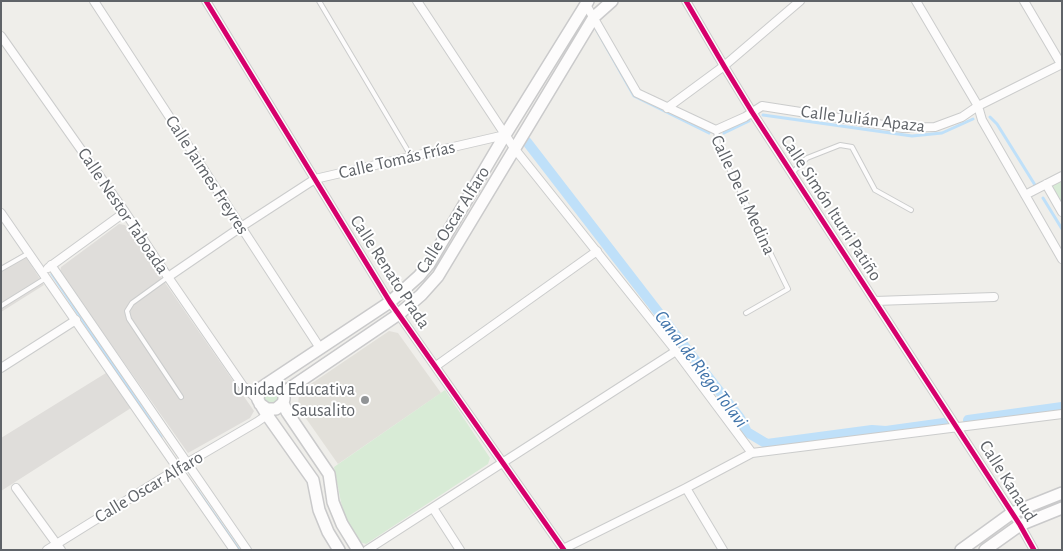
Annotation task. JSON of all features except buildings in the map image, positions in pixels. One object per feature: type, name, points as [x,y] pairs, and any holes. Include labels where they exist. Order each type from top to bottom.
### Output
[{"type":"main road","name":"Calle Oscar Alfaro","points":[[277,405],[290,388],[399,314],[438,276],[594,17],[612,1]]},
{"type":"main road","name":"Calle Oscar Alfaro","points":[[264,386],[390,302],[419,276],[429,264],[586,2]]},
{"type":"main road","points":[[339,550],[328,532],[319,510],[313,480],[277,405],[277,385],[264,386],[258,395],[259,402],[277,405],[287,412],[329,474],[333,502],[342,524],[358,550]]},
{"type":"main road","points":[[961,550],[1012,513],[1062,493]]},
{"type":"main road","points":[[985,550],[1020,525],[1062,508]]},
{"type":"street","name":"Calle Jaimes Freyres","points":[[94,1],[320,348]]},
{"type":"street","name":"Calle Renato Prada","points":[[206,1],[390,302],[564,549]]},
{"type":"street","points":[[417,1],[505,136],[676,351],[752,453]]},
{"type":"street","name":"Calle Simón Iturri Patiño","points":[[686,1],[752,112],[958,428]]},
{"type":"street","points":[[667,108],[724,66],[800,1]]},
{"type":"street","points":[[916,1],[978,106],[982,120],[1062,259]]},
{"type":"street","points":[[1024,1],[1062,64]]},
{"type":"street","points":[[586,2],[594,17]]},
{"type":"street","name":"Calle De la Medina","points":[[594,17],[637,93],[716,130]]},
{"type":"street","name":"Calle Nestor Taboada","points":[[1,36],[125,212],[243,386],[259,402]]},
{"type":"street","name":"Calle Julián Apaza","points":[[716,130],[745,118],[762,106],[903,128],[935,128],[1062,64]]},
{"type":"street","name":"Calle Tomás Frías","points":[[168,277],[240,227],[315,179],[505,136]]},
{"type":"street","points":[[1025,195],[1062,176]]},
{"type":"street","points":[[1046,184],[1062,212]]},
{"type":"street","points":[[44,275],[51,265],[125,212]]},
{"type":"street","points":[[1,213],[234,550]]},
{"type":"street","points":[[436,366],[597,251]]},
{"type":"street","points":[[51,265],[247,550]]},
{"type":"street","points":[[875,300],[994,297]]},
{"type":"street","points":[[1,368],[76,320]]},
{"type":"street","points":[[366,550],[676,351]]},
{"type":"street","points":[[243,386],[252,388],[264,386]]},
{"type":"street","name":"Calle Oscar Alfaro","points":[[47,550],[59,547],[277,405]]},
{"type":"street","points":[[564,549],[752,453],[1062,414]]},
{"type":"street","name":"Calle Kanaud","points":[[958,428],[1034,550]]},
{"type":"street","points":[[16,488],[59,547]]},
{"type":"street","points":[[686,488],[723,550]]},
{"type":"street","points":[[432,508],[460,550]]},
{"type":"lane","points":[[319,1],[410,156]]},
{"type":"lane","name":"Calle De la Medina","points":[[716,130],[718,146],[788,289],[746,314]]},
{"type":"lane","points":[[792,173],[807,158],[840,146],[852,146],[875,190],[911,210]]},
{"type":"lane","points":[[1,270],[29,253]]},
{"type":"lane","points":[[1,306],[44,275]]},
{"type":"lane","points":[[168,277],[132,303],[127,311],[129,319],[181,397]]},
{"type":"shaded area","points":[[119,224],[125,225],[254,411],[250,418],[188,453],[60,272],[61,267]]},
{"type":"shaded area","points":[[23,253],[44,285],[1,312],[1,266]]},
{"type":"shaded area","name":"Unidad Educativa Sausalito","points":[[389,331],[398,333],[441,393],[338,464],[298,407],[299,392]]},
{"type":"shaded area","points":[[106,373],[131,408],[1,491],[1,438]]},
{"type":"green space","points":[[1062,181],[1062,204],[1052,186]]},
{"type":"green space","points":[[268,389],[274,389],[278,396],[274,403],[268,403],[264,399],[264,393]]},
{"type":"green space","points":[[445,390],[490,458],[488,464],[366,544],[360,542],[347,523],[334,467]]},
{"type":"waterway","name":"Canal de Riego Tolavi","points":[[595,27],[634,96],[709,133]]},
{"type":"waterway","name":"Canal de Riego Tolavi","points":[[763,115],[912,136],[942,133],[973,119]]},
{"type":"waterway","name":"Canal de Riego Tolavi","points":[[990,117],[997,124],[1035,185]]},
{"type":"waterway","name":"Canal de Riego Tolavi","points":[[724,133],[749,121]]},
{"type":"waterway","name":"Canal de Riego Tolavi","points":[[527,142],[740,418],[747,432],[767,444],[951,422]]},
{"type":"waterway","name":"Canal de Riego Tolavi","points":[[1043,198],[1062,229]]},
{"type":"waterway","points":[[52,274],[161,437]]},
{"type":"waterway","name":"Canal de Riego Tolavi","points":[[968,420],[1062,407]]},
{"type":"waterway","points":[[195,487],[239,550]]},
{"type":"cycle path","points":[[206,1],[390,302],[564,550]]},
{"type":"cycle path","points":[[686,1],[752,112],[1020,525],[1034,550]]},
{"type":"place","name":"Unidad Educativa Sausalito","points":[[365,400]]}]
